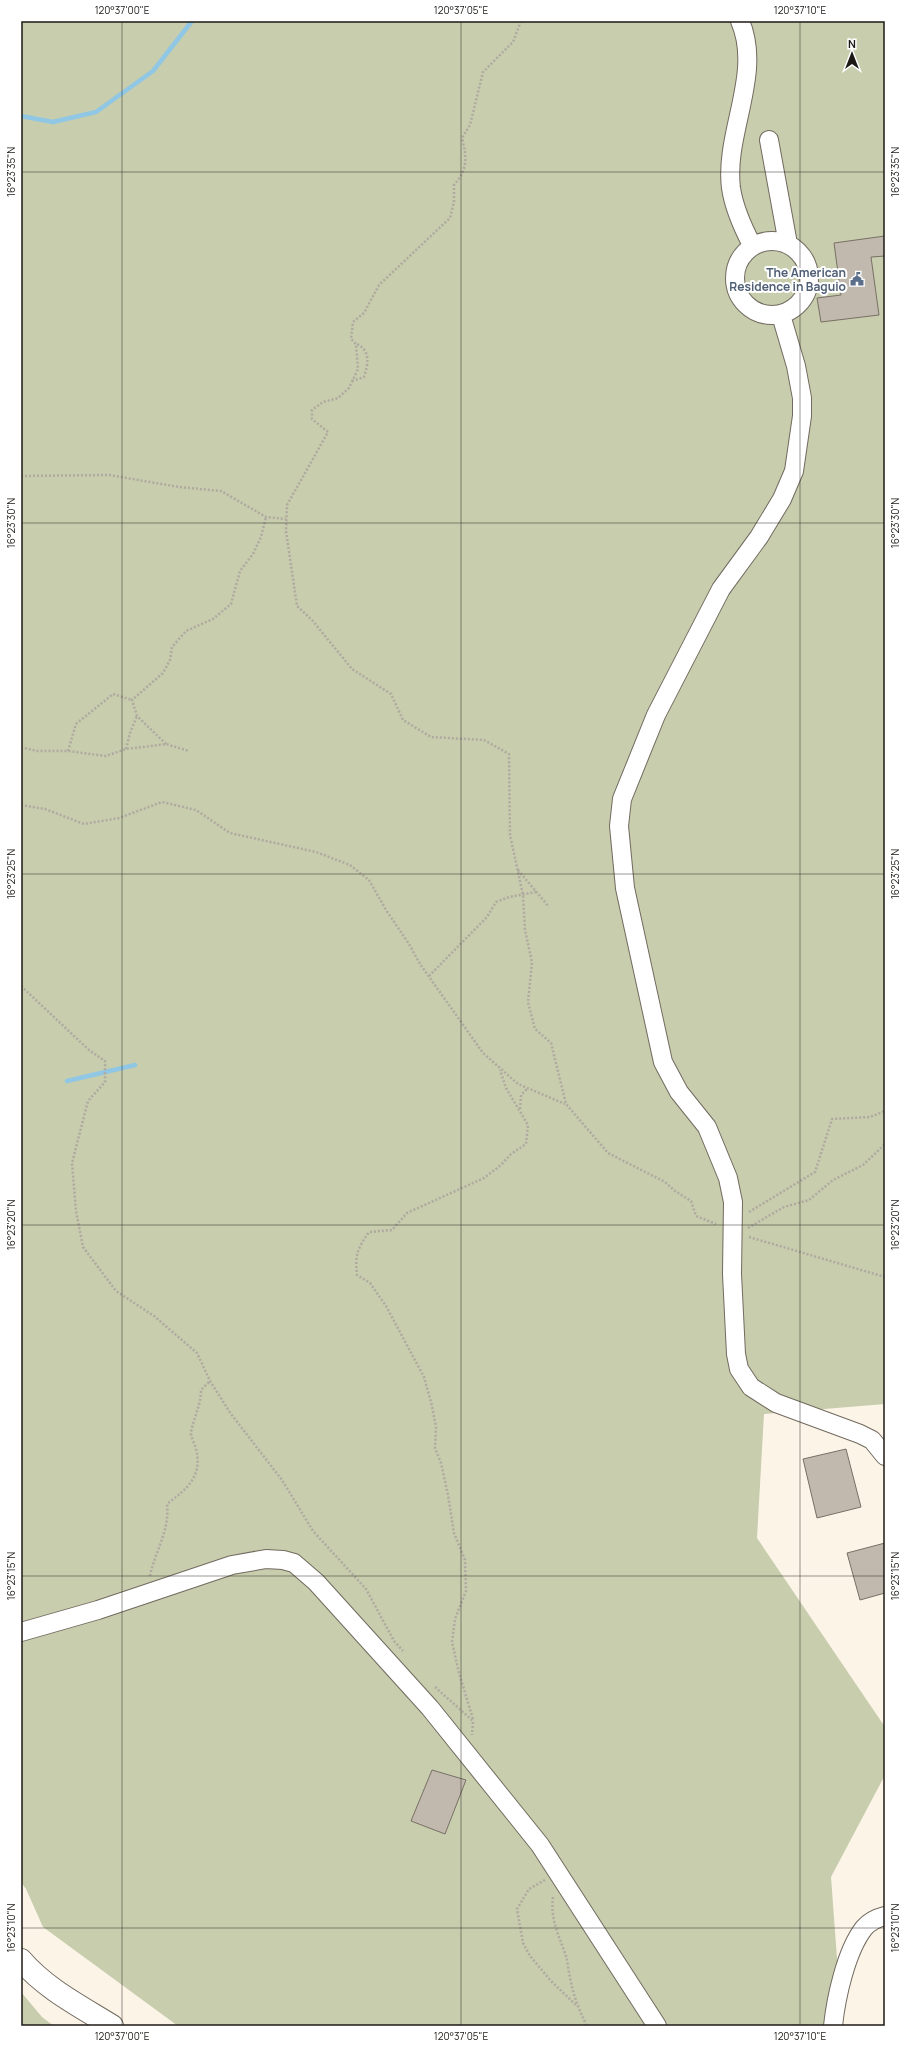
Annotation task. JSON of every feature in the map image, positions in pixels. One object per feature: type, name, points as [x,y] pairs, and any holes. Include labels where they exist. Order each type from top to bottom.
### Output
[{"type":"main road","points":[[21,1960],[31,1972],[51,1988],[112,2026]]},
{"type":"street","points":[[740,21],[745,36],[748,58],[736,126],[731,171],[732,188],[740,217],[752,245]]},
{"type":"street","points":[[769,140],[788,244]]},
{"type":"street","points":[[770,241],[788,244],[800,253],[808,267],[809,282],[805,297],[795,308],[781,315],[767,315],[754,312],[744,303],[736,292],[734,279],[736,266],[742,254],[752,245],[770,241]]},
{"type":"street","points":[[781,315],[796,366],[802,398],[802,416],[794,471],[782,499],[721,589],[656,715],[622,799],[619,826],[625,888],[663,1062],[679,1092],[707,1127],[728,1178],[732,1196],[736,1354],[739,1369],[751,1387],[776,1403],[872,1440],[885,1456]]},
{"type":"street","points":[[21,1632],[98,1610],[232,1565],[266,1559],[283,1560],[294,1563],[322,1588],[430,1708],[540,1845],[657,2026]]},
{"type":"street","points":[[833,2026],[837,1995],[852,1952],[864,1928],[878,1918],[885,1916]]},
{"type":"path","points":[[352,381],[364,378],[368,365],[367,353],[364,348],[357,345],[351,339],[353,322],[364,313],[379,285],[450,218],[454,202],[454,185],[463,175],[466,156],[462,138],[470,125],[483,72],[513,42],[521,21]]},
{"type":"path","points":[[357,345],[358,369],[349,388],[338,398],[323,402],[312,410],[312,419],[328,432],[287,505],[286,519],[289,560],[297,606],[312,620],[352,669],[391,694],[403,720],[431,737],[484,740],[509,754],[510,834],[523,895],[525,930],[532,962],[528,1002],[535,1029],[551,1043],[566,1104],[608,1153],[665,1182],[675,1191],[691,1201],[696,1216],[732,1231],[860,1271],[885,1277]]},
{"type":"path","points":[[21,476],[108,475],[179,488],[221,491],[266,517],[286,519]]},
{"type":"path","points":[[132,700],[163,673],[170,660],[172,648],[186,631],[213,619],[231,604],[240,571],[253,554],[266,517]]},
{"type":"path","points":[[68,751],[76,724],[96,707],[113,694],[132,700]]},
{"type":"path","points":[[132,700],[137,716],[166,744]]},
{"type":"path","points":[[126,749],[130,733],[137,716]]},
{"type":"path","points":[[21,747],[37,751],[68,751],[106,756],[126,749],[166,744],[189,751]]},
{"type":"path","points":[[21,805],[45,809],[84,824],[119,818],[162,802],[196,810],[230,833],[316,852],[350,865],[369,880],[386,910],[429,976],[483,1053],[500,1070],[518,1084],[566,1104]]},
{"type":"path","points":[[517,870],[549,907]]},
{"type":"path","points":[[429,976],[487,917],[496,902],[509,897],[536,892]]},
{"type":"path","points":[[21,986],[89,1050],[105,1061],[105,1082],[88,1101],[72,1163],[76,1211],[83,1247],[116,1291],[154,1316],[197,1353],[210,1381],[231,1414],[282,1480],[314,1531],[366,1589],[394,1641],[408,1657]]},
{"type":"path","points":[[470,1757],[473,1721],[452,1642],[455,1619],[466,1591],[465,1560],[454,1534],[446,1489],[435,1448],[436,1427],[432,1406],[424,1377],[386,1306],[370,1284],[357,1275],[355,1257],[359,1246],[369,1232],[392,1230],[407,1213],[484,1178],[501,1165],[511,1154],[526,1144],[528,1125],[520,1109],[506,1088],[500,1070]]},
{"type":"path","points":[[520,1109],[521,1095],[528,1089]]},
{"type":"path","points":[[732,1231],[744,1216],[815,1172],[832,1119],[870,1117],[885,1110]]},
{"type":"path","points":[[732,1231],[748,1228],[784,1207],[809,1200],[833,1180],[862,1165],[885,1144]]},
{"type":"path","points":[[148,1593],[152,1564],[163,1539],[168,1515],[167,1504],[180,1494],[194,1479],[199,1460],[190,1433],[201,1401],[202,1390],[210,1381]]},
{"type":"path","points":[[432,1684],[473,1721]]},
{"type":"path","points":[[559,1873],[541,1881],[529,1889],[518,1909],[519,1928],[523,1944],[533,1960],[551,1981],[577,2006]]},
{"type":"path","points":[[559,1873],[552,1905],[555,1926],[560,1944],[566,1957],[577,2006],[587,2026]]},
{"type":"green space","points":[[21,21],[885,21],[885,1404],[764,1414],[757,1538],[885,1727],[885,1775],[831,1877],[842,2026],[178,2026],[43,1927],[26,1889],[21,1882]]},
{"type":"green space","points":[[21,1992],[42,2017],[54,2026],[21,2026]]},
{"type":"building","name":"The American Residence in Baguio","points":[[885,236],[885,256],[871,257],[879,315],[821,322],[817,298],[841,295],[834,243]]},
{"type":"building","points":[[846,1449],[861,1507],[817,1518],[803,1459]]},
{"type":"building","points":[[885,1543],[885,1593],[860,1600],[847,1553]]},
{"type":"building","points":[[432,1770],[466,1780],[445,1834],[411,1821]]},
{"type":"waterway","points":[[21,116],[53,122],[96,112],[153,71],[192,21]]},
{"type":"waterway","points":[[67,1081],[135,1065]]},
{"type":"place","name":"The American Residence in Baguio","points":[[857,279]]}]
